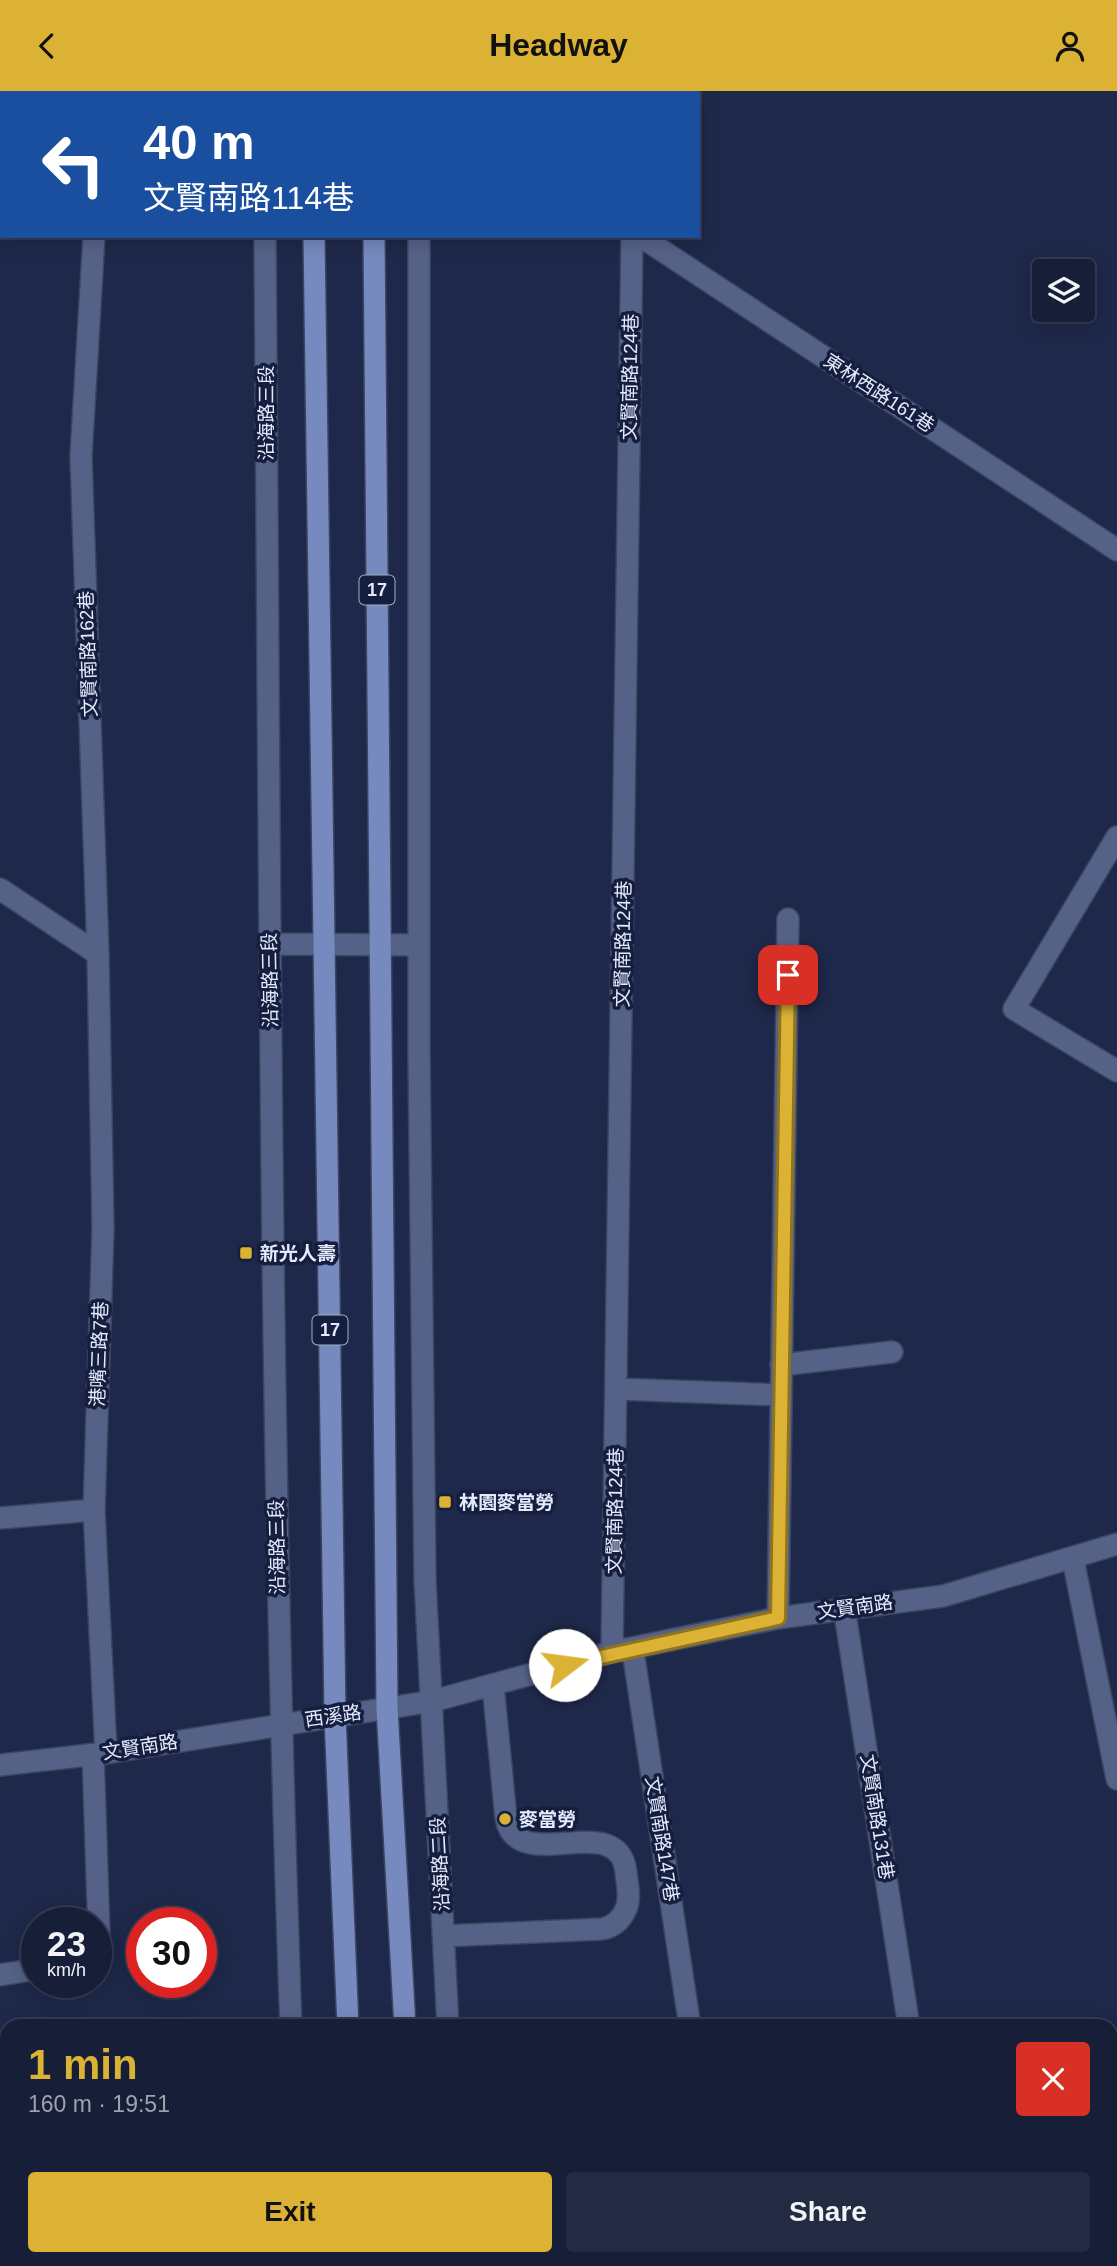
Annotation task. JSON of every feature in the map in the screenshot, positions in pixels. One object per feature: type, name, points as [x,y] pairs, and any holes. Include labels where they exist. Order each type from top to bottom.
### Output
[{"type":"main road","name":"17","points":[[314,238],[335,1716],[348,2019]]},
{"type":"main road","name":"17","points":[[374,238],[387,1708],[405,2019]]},
{"type":"street","name":"文賢南路162巷","points":[[94,238],[81,456],[98,954]]},
{"type":"street","name":"沿海路三段","points":[[265,238],[269,944],[280,1723]]},
{"type":"street","points":[[419,238],[419,945],[425,1580],[433,1701]]},
{"type":"street","name":"文賢南路124巷","points":[[623,1652],[617,1389],[632,238]]},
{"type":"street","name":"東林西路161巷","points":[[643,238],[1117,550]]},
{"type":"street","points":[[1117,837],[1014,1009],[1117,1071]]},
{"type":"street","points":[[0,889],[98,954]]},
{"type":"street","points":[[778,1618],[788,919]]},
{"type":"street","points":[[269,944],[419,945]]},
{"type":"street","name":"港嘴三路7巷","points":[[98,954],[103,1229],[94,1510],[100,1754]]},
{"type":"street","points":[[782,1365],[892,1352]]},
{"type":"street","points":[[617,1389],[780,1395]]},
{"type":"street","points":[[0,1518],[94,1510]]},
{"type":"street","name":"文賢南路","points":[[387,1708],[433,1701],[623,1652],[778,1618],[844,1607],[943,1596],[1117,1544]]},
{"type":"street","points":[[1073,1559],[1117,1779]]},
{"type":"street","name":"文賢南路131巷","points":[[844,1607],[908,2019]]},
{"type":"street","name":"文賢南路147巷","points":[[623,1652],[689,2019]]},
{"type":"street","points":[[444,1936],[602,1929],[618,1921],[629,1900],[625,1865],[616,1849],[598,1843],[525,1843],[511,1832],[506,1818],[493,1685]]},
{"type":"street","name":"沿海路二段","points":[[433,1701],[448,2019]]},
{"type":"street","name":"西溪路","points":[[280,1723],[387,1708]]},
{"type":"street","points":[[280,1723],[291,2019]]},
{"type":"street","name":"文賢南路","points":[[0,1765],[100,1754],[280,1723]]},
{"type":"street","points":[[99,1907],[100,1754]]},
{"type":"street","points":[[0,1975],[21,1972]]},
{"type":"place","name":"新光人壽","points":[[246,1253]]},
{"type":"place","name":"林園麥當勞","points":[[445,1502]]},
{"type":"place","name":"麥當勞","points":[[505,1819]]},
{"type":"route","points":[[565,1665],[778,1618],[788,975]]}]
